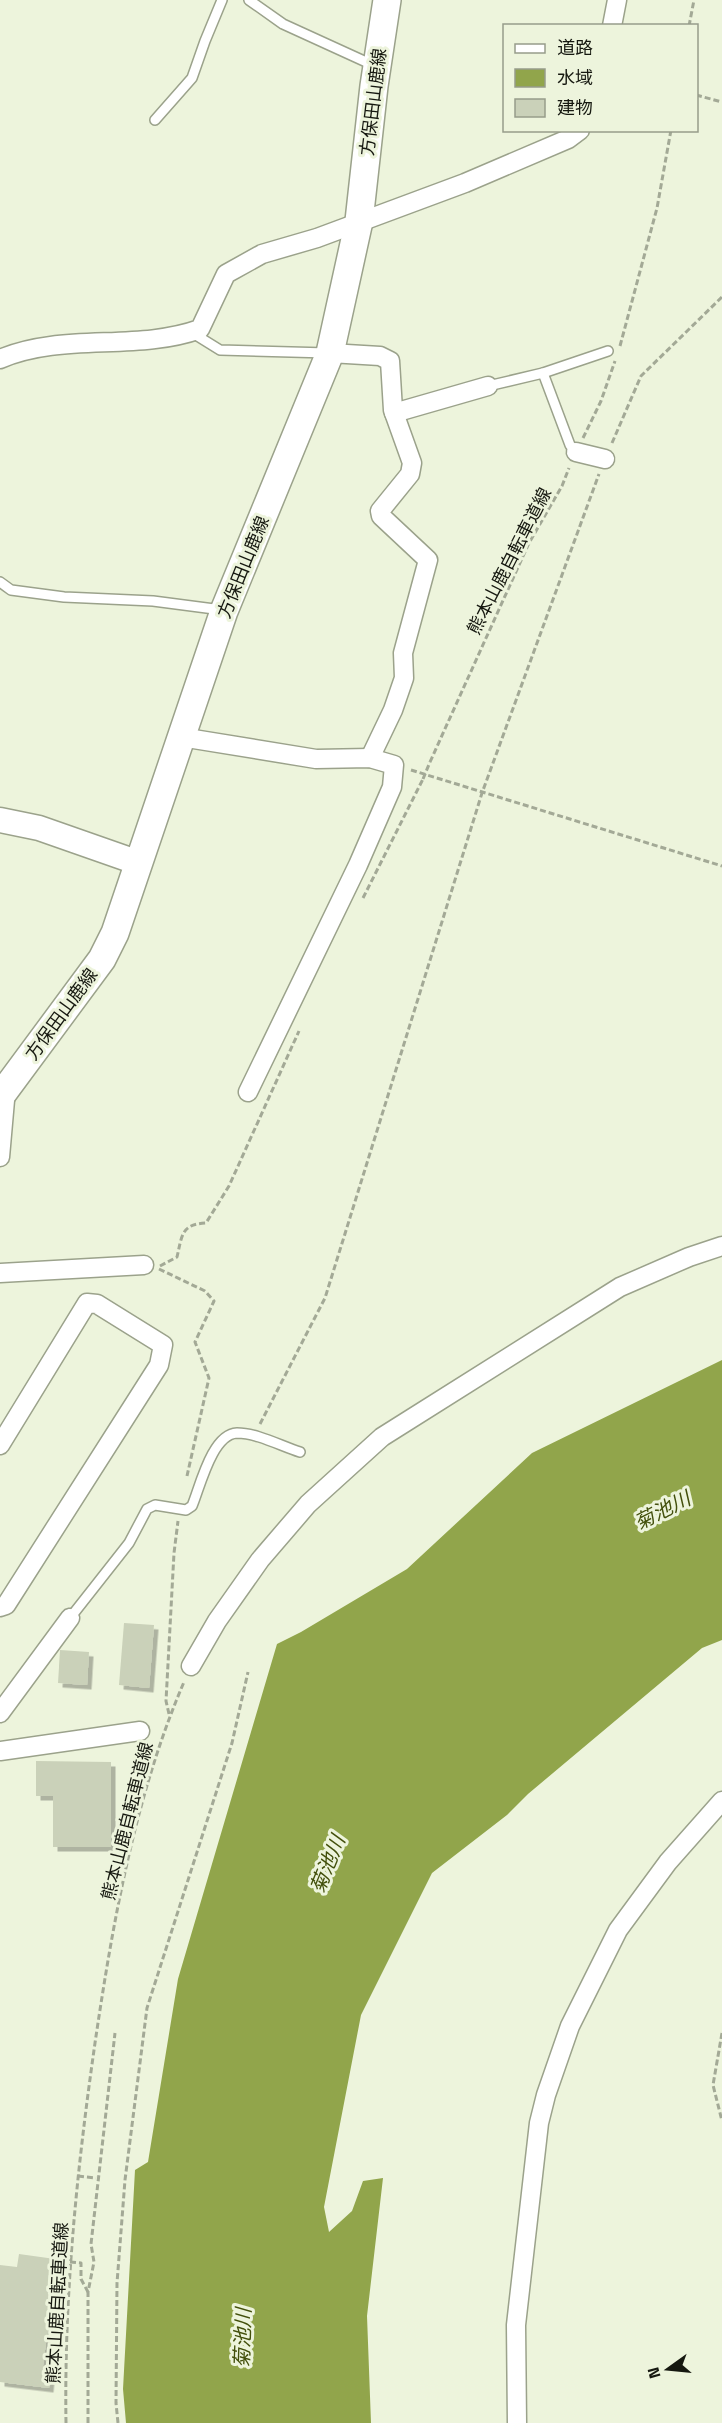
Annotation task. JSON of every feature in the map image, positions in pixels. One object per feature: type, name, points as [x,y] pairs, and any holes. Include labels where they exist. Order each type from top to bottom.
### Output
[{"type":"main road","name":"方保田山鹿線","points":[[3,1093],[102,959],[115,933],[224,611],[330,353],[359,221],[387,0]]},
{"type":"street","points":[[612,24],[617,0]]},
{"type":"street","points":[[0,359],[12,354],[65,344],[131,342],[179,336],[200,329],[226,274],[262,254],[317,238],[465,183],[568,139],[577,132]]},
{"type":"street","points":[[330,353],[380,356],[390,361],[394,413],[412,463],[410,474],[380,511],[381,516],[428,560],[403,653],[404,678],[393,710],[370,758]]},
{"type":"street","points":[[394,413],[488,386]]},
{"type":"street","points":[[576,452],[605,459]]},
{"type":"street","points":[[181,737],[316,759],[370,758],[394,765],[392,787],[362,855],[248,1092]]},
{"type":"street","points":[[0,820],[39,828],[139,863]]},
{"type":"street","points":[[0,1157],[3,1093]]},
{"type":"street","points":[[191,1666],[217,1621],[260,1560],[308,1504],[382,1437],[621,1287],[689,1257],[722,1246]]},
{"type":"street","points":[[0,1273],[150,1266]]},
{"type":"street","points":[[0,1445],[87,1302],[97,1304],[163,1345],[159,1365],[6,1605],[0,1607]]},
{"type":"street","points":[[0,1713],[69,1618]]},
{"type":"street","points":[[0,1751],[140,1731]]},
{"type":"street","points":[[517,2423],[516,2325],[539,2123],[546,2095],[570,2026],[618,1930],[668,1862],[722,1801]]},
{"type":"lane","points":[[155,120],[192,78],[222,0]]},
{"type":"lane","points":[[249,0],[283,24],[377,67]]},
{"type":"lane","points":[[191,332],[220,350],[330,353]]},
{"type":"lane","points":[[488,386],[612,353]]},
{"type":"lane","points":[[543,373],[570,445],[576,452]]},
{"type":"lane","points":[[0,582],[11,590],[53,596],[153,601],[224,611]]},
{"type":"lane","points":[[69,1618],[129,1543],[147,1509],[155,1505],[186,1510],[192,1506],[215,1447],[223,1438],[235,1433],[254,1436],[300,1452]]},
{"type":"path","points":[[689,24],[694,0]]},
{"type":"path","points":[[698,96],[722,102]]},
{"type":"path","points":[[622,338],[657,208],[671,132]]},
{"type":"path","points":[[254,1436],[325,1298],[482,792],[605,459],[641,376],[722,297]]},
{"type":"path","name":"熊本山鹿自転車道線","points":[[423,779],[529,543],[562,486],[601,401],[612,353]]},
{"type":"path","points":[[394,765],[722,866]]},
{"type":"path","name":"熊本山鹿自転車道線","points":[[66,2423],[70,2262],[78,2176],[107,1962],[150,1771],[169,1716],[166,1701],[171,1587],[180,1509],[209,1378],[195,1342],[213,1301],[205,1292],[150,1266]]},
{"type":"path","points":[[169,1716],[191,1666]]},
{"type":"path","points":[[118,2423],[116,2403],[117,2283],[125,2180],[147,2008],[232,1743],[248,1672]]},
{"type":"path","points":[[88,2423],[88,2292],[94,2262],[91,2244],[115,2033]]},
{"type":"path","points":[[722,2033],[713,2085],[722,2121]]},
{"type":"path","points":[[78,2176],[96,2178]]},
{"type":"path","points":[[70,2262],[81,2263],[81,2279],[88,2292]]},
{"type":"water","name":"菊池川","points":[[722,1360],[722,1640],[702,1648],[528,1794],[507,1815],[432,1873],[361,2015],[324,2207],[329,2232],[352,2211],[363,2181],[383,2178],[367,2316],[371,2423],[126,2423],[123,2389],[135,2170],[148,2162],[178,1979],[277,1644],[407,1569],[532,1453]]},
{"type":"building","points":[[124,1623],[154,1625],[149,1688],[119,1685]]},
{"type":"building","points":[[60,1650],[89,1652],[87,1685],[58,1683]]},
{"type":"building","points":[[36,1761],[111,1762],[111,1847],[53,1847],[53,1796],[36,1796]]},
{"type":"building","points":[[19,2254],[55,2259],[53,2275],[59,2276],[53,2327],[48,2327],[43,2366],[51,2367],[49,2388],[0,2382],[0,2265],[17,2267]]}]
